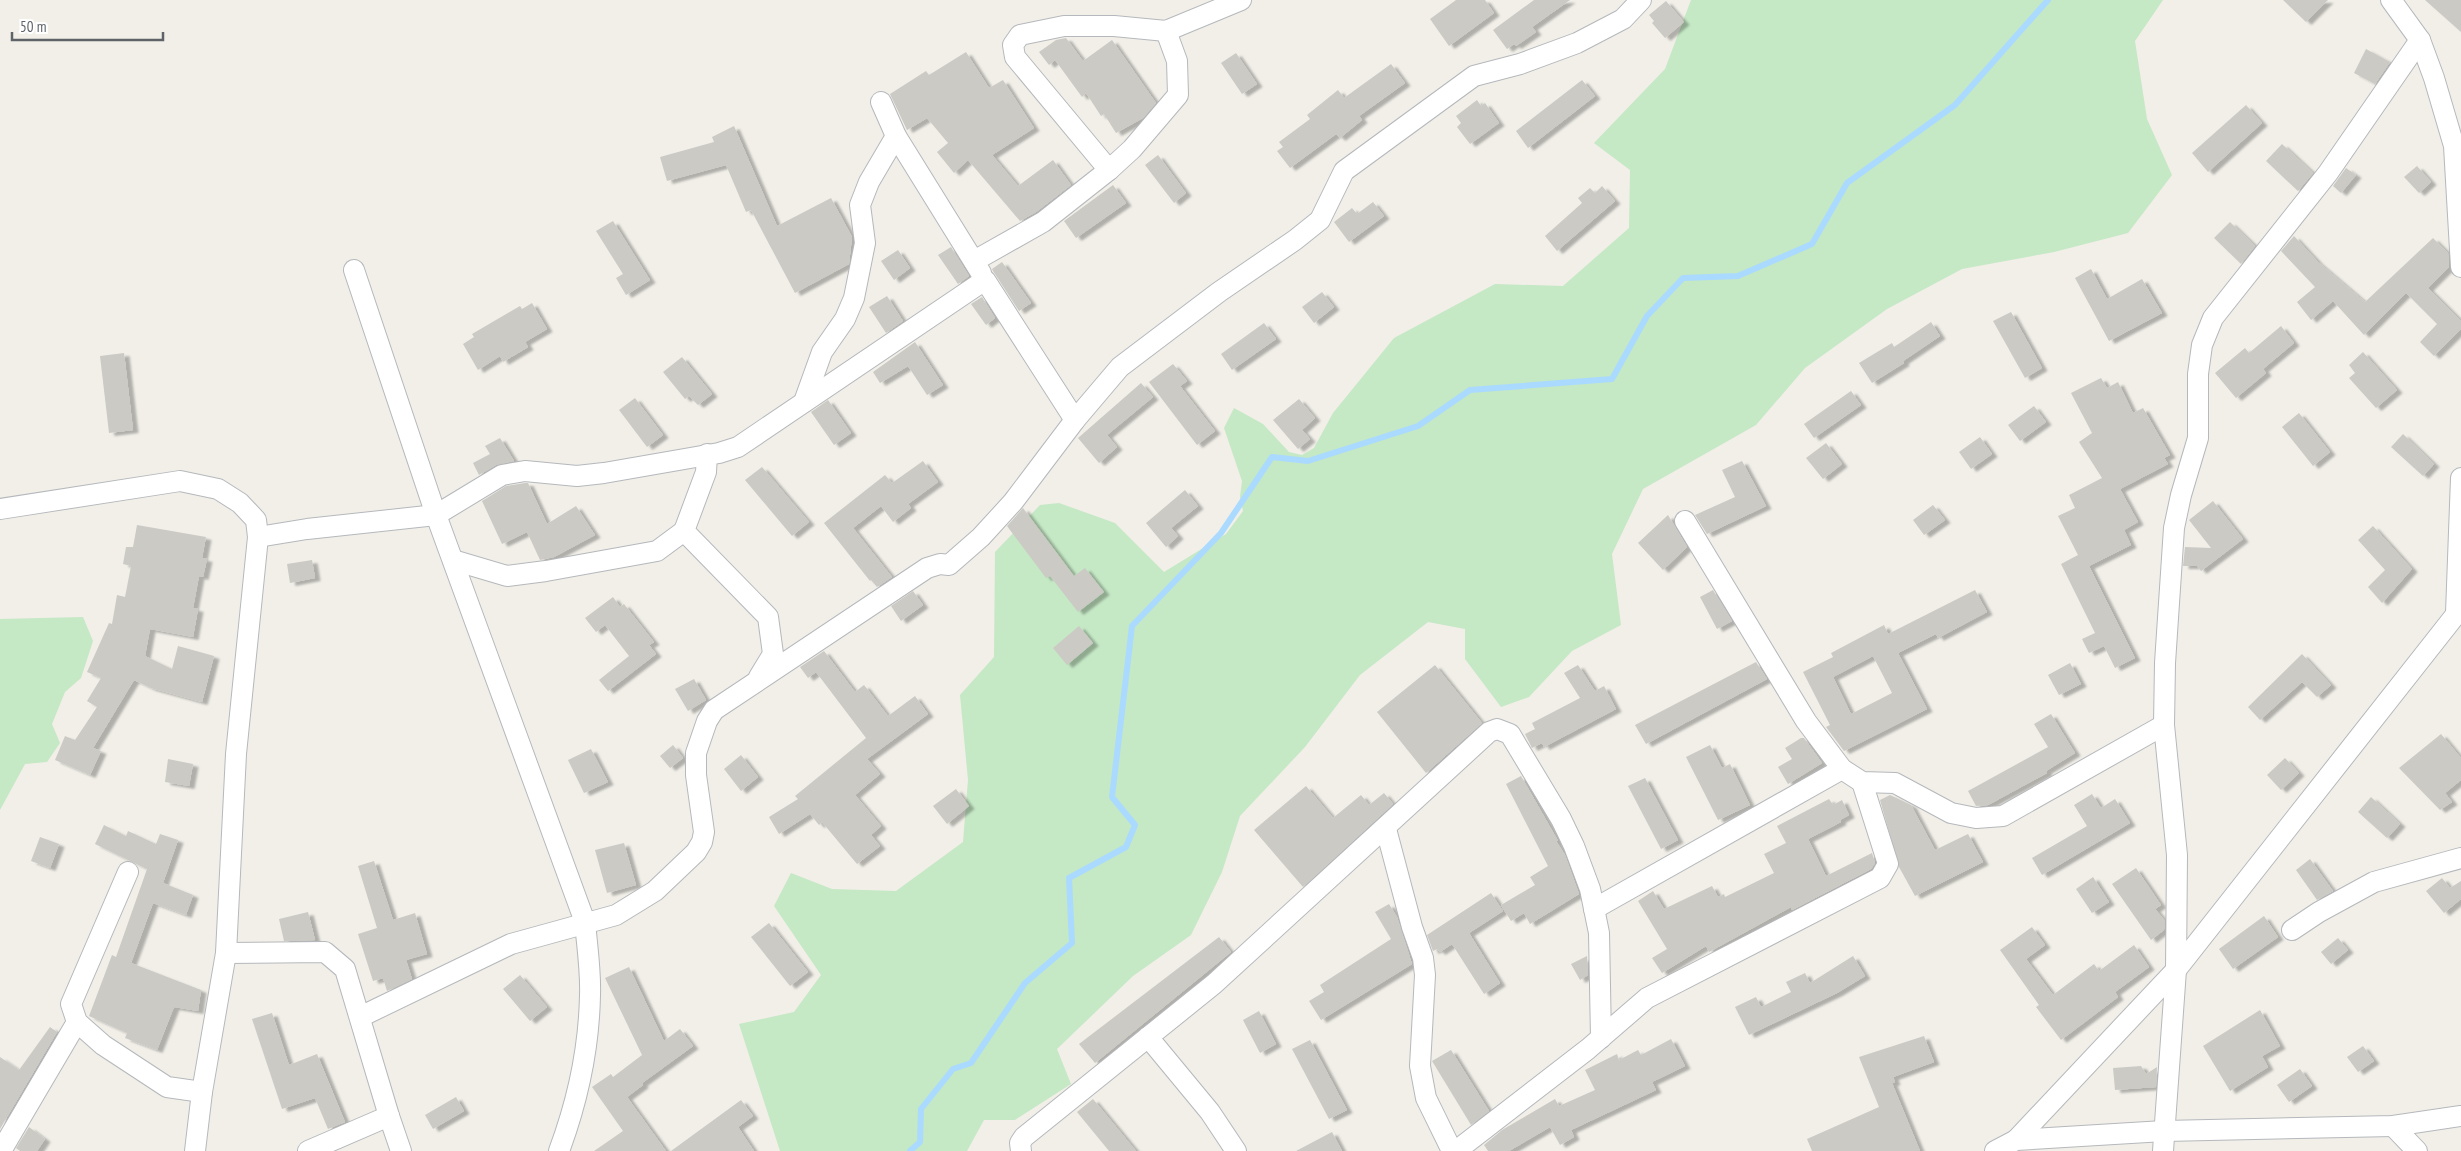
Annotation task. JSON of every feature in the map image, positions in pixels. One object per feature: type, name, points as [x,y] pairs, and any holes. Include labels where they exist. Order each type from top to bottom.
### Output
[{"type":"street","points":[[1109,170],[1015,57],[1013,44],[1020,35],[1064,26],[1114,26],[1166,31],[1240,0]]},
{"type":"street","points":[[360,1017],[511,944],[585,922],[616,915],[655,891],[696,852],[702,842],[704,832],[696,775],[696,753],[702,733],[714,710],[928,568],[940,564],[949,565],[981,537],[1013,502],[1075,420],[1120,367],[1219,292],[1295,240],[1320,220],[1344,171],[1365,154],[1474,76],[1520,64],[1577,43],[1623,19],[1641,0]]},
{"type":"street","points":[[2390,0],[2420,40],[2458,143],[2461,267]]},
{"type":"street","points":[[974,261],[1043,222],[1109,170],[1132,149],[1178,95],[1177,61],[1166,31]]},
{"type":"street","points":[[2163,1151],[2176,970],[2177,855],[2164,724],[2165,664],[2174,528],[2181,495],[2198,438],[2198,374],[2202,345],[2213,318],[2328,173],[2420,40]]},
{"type":"street","points":[[881,102],[896,136],[1075,420]]},
{"type":"street","points":[[804,402],[822,352],[845,319],[854,298],[864,243],[860,205],[869,182],[896,136]]},
{"type":"street","points":[[354,270],[436,515],[585,922],[590,993],[587,1052],[571,1117],[558,1151]]},
{"type":"street","points":[[258,537],[307,529],[436,515],[502,476],[524,471],[577,476],[719,453],[738,447],[985,280]]},
{"type":"street","points":[[453,560],[507,576],[657,551],[684,530],[706,472],[707,454]]},
{"type":"street","points":[[1995,1151],[2016,1140],[2176,970],[2458,610],[2461,478]]},
{"type":"street","points":[[0,508],[180,481],[218,489],[240,503],[256,520],[258,537],[236,754],[226,952],[202,1092],[195,1151]]},
{"type":"street","points":[[1685,521],[1806,721],[1842,769],[1862,782],[1895,783],[1951,813],[1976,818],[2003,816],[2164,724]]},
{"type":"street","points":[[684,530],[768,617],[773,654],[757,681]]},
{"type":"street","points":[[1021,1151],[1020,1143],[1024,1137],[1214,984],[1386,829],[1490,732],[1497,729],[1504,730],[1510,734],[1561,819],[1574,846],[1590,889],[1599,933],[1601,1038]]},
{"type":"street","points":[[1594,910],[1842,769]]},
{"type":"street","points":[[1386,829],[1412,927],[1423,958],[1425,974],[1420,1066],[1424,1090],[1426,1098],[1454,1151],[1601,1038],[1647,998],[1880,878],[1888,864],[1862,782]]},
{"type":"street","points":[[2292,930],[2319,912],[2374,882],[2461,858]]},
{"type":"street","points":[[128,872],[71,1004],[77,1022],[103,1045],[166,1087],[202,1092]]},
{"type":"street","points":[[226,952],[325,952],[346,969],[388,1116],[401,1151]]},
{"type":"street","points":[[0,1151],[77,1022]]},
{"type":"street","points":[[1148,1037],[1210,1112],[1236,1151]]},
{"type":"street","points":[[308,1151],[388,1116]]},
{"type":"street","points":[[2016,1140],[2164,1131],[2393,1126],[2461,1116]]},
{"type":"street","points":[[2393,1126],[2417,1151]]},
{"type":"green space","points":[[1691,0],[2163,0],[2135,41],[2147,119],[2172,175],[2128,233],[2054,252],[1962,269],[1887,309],[1805,368],[1756,425],[1643,489],[1612,554],[1621,625],[1572,651],[1529,697],[1501,707],[1465,659],[1465,629],[1428,622],[1360,675],[1305,747],[1240,816],[1222,872],[1191,935],[1133,976],[1057,1049],[1071,1084],[1015,1120],[984,1120],[967,1151],[780,1151],[739,1024],[794,1012],[821,975],[774,906],[791,873],[832,889],[896,891],[963,842],[968,780],[960,695],[994,657],[995,552],[1040,505],[1059,503],[1115,523],[1164,572],[1226,534],[1243,511],[1240,497],[1242,481],[1224,428],[1234,408],[1263,424],[1289,452],[1302,455],[1314,448],[1333,413],[1394,338],[1495,284],[1563,286],[1629,228],[1630,170],[1594,143],[1665,69]]},
{"type":"green space","points":[[83,617],[93,641],[81,678],[65,692],[52,724],[60,743],[47,762],[25,764],[0,810],[0,619]]},
{"type":"building","points":[[1456,0],[1485,0],[1494,13],[1449,46],[1430,19]]},
{"type":"building","points":[[1534,0],[1570,0],[1532,27],[1536,32],[1516,46],[1514,44],[1507,49],[1493,30]]},
{"type":"building","points":[[2283,0],[2328,0],[2306,22]]},
{"type":"building","points":[[2425,0],[2461,0],[2461,32]]},
{"type":"building","points":[[1666,1],[1684,22],[1665,38],[1652,23],[1654,21],[1649,15]]},
{"type":"building","points":[[1066,38],[1083,61],[1112,40],[1156,103],[1143,118],[1116,133],[1104,114],[1101,116],[1086,93],[1082,97],[1055,60],[1049,65],[1039,52],[1056,40]]},
{"type":"building","points":[[2366,49],[2390,62],[2375,84],[2354,73]]},
{"type":"building","points":[[966,52],[989,88],[1003,80],[1034,128],[992,155],[1018,186],[1053,160],[1071,185],[1036,212],[1020,221],[968,160],[954,173],[937,152],[948,143],[927,118],[907,130],[890,94],[926,71],[929,75]]},
{"type":"building","points":[[1236,53],[1257,84],[1242,94],[1221,63]]},
{"type":"building","points":[[1391,64],[1405,83],[1359,116],[1362,120],[1340,138],[1336,134],[1290,168],[1277,151],[1283,147],[1279,142],[1310,119],[1307,115],[1338,90],[1344,98]]},
{"type":"building","points":[[1582,80],[1595,96],[1528,148],[1516,131]]},
{"type":"building","points":[[1477,100],[1481,106],[1485,103],[1499,123],[1470,144],[1457,127],[1461,123],[1456,116]]},
{"type":"building","points":[[2246,105],[2262,123],[2208,172],[2192,153]]},
{"type":"building","points":[[734,126],[777,226],[831,198],[852,237],[849,264],[795,293],[751,210],[746,212],[726,165],[667,181],[660,157],[714,142],[712,137]]},
{"type":"building","points":[[2282,144],[2313,173],[2298,191],[2266,161]]},
{"type":"building","points":[[1158,155],[1186,193],[1174,203],[1145,165]]},
{"type":"building","points":[[2417,166],[2431,182],[2419,193],[2404,177]]},
{"type":"building","points":[[2346,168],[2356,175],[2341,193],[2333,186]]},
{"type":"building","points":[[1113,185],[1126,203],[1076,238],[1064,221]]},
{"type":"building","points":[[1602,186],[1615,201],[1557,251],[1545,236],[1582,203],[1578,198],[1590,188],[1595,193]]},
{"type":"building","points":[[1373,202],[1384,216],[1349,242],[1334,222],[1352,208],[1357,214]]},
{"type":"building","points":[[613,221],[650,280],[626,295],[616,278],[623,274],[596,231]]},
{"type":"building","points":[[2230,222],[2255,246],[2241,264],[2214,238]]},
{"type":"building","points":[[2294,236],[2318,262],[2365,302],[2433,238],[2448,253],[2449,267],[2428,288],[2461,321],[2461,329],[2434,356],[2420,342],[2437,324],[2406,293],[2364,335],[2333,301],[2311,320],[2297,302],[2315,287],[2281,251]]},
{"type":"building","points":[[951,247],[969,276],[958,284],[938,255]]},
{"type":"building","points":[[898,250],[910,268],[894,280],[881,261]]},
{"type":"building","points":[[1002,262],[1031,303],[1019,311],[992,269]]},
{"type":"building","points":[[2091,269],[2107,299],[2142,279],[2162,313],[2109,341],[2075,278]]},
{"type":"building","points":[[1322,292],[1334,307],[1314,323],[1302,307]]},
{"type":"building","points":[[887,296],[903,321],[886,333],[869,307]]},
{"type":"building","points":[[982,297],[995,318],[986,325],[971,304]]},
{"type":"building","points":[[532,303],[547,329],[525,342],[528,347],[503,362],[500,356],[478,370],[463,344],[474,337],[472,334],[520,306],[522,309]]},
{"type":"building","points":[[2011,312],[2042,368],[2025,378],[1993,321]]},
{"type":"building","points":[[1931,322],[1940,336],[1903,361],[1904,363],[1872,383],[1859,363],[1892,343],[1894,347]]},
{"type":"building","points":[[1264,323],[1276,339],[1232,370],[1221,354]]},
{"type":"building","points":[[2281,326],[2294,343],[2263,369],[2266,373],[2236,398],[2215,373],[2245,348],[2249,353]]},
{"type":"building","points":[[915,342],[943,385],[927,395],[908,366],[880,383],[873,372]]},
{"type":"building","points":[[2363,352],[2397,390],[2376,408],[2349,378],[2355,373],[2349,365]]},
{"type":"building","points":[[124,353],[133,430],[109,433],[100,356]]},
{"type":"building","points":[[682,357],[712,394],[698,405],[689,396],[685,399],[663,372]]},
{"type":"building","points":[[1173,364],[1187,381],[1180,386],[1215,431],[1197,445],[1149,382]]},
{"type":"building","points":[[2101,378],[2107,388],[2118,382],[2133,413],[2143,408],[2170,455],[2164,458],[2168,464],[2120,489],[2138,522],[2124,530],[2131,545],[2089,566],[2135,658],[2115,668],[2104,646],[2089,653],[2082,639],[2095,633],[2061,564],[2078,555],[2058,516],[2075,508],[2069,495],[2102,478],[2079,442],[2092,433],[2071,393]]},
{"type":"building","points":[[1141,383],[1153,397],[1107,435],[1117,447],[1099,463],[1078,438]]},
{"type":"building","points":[[1851,391],[1861,405],[1814,438],[1804,424]]},
{"type":"building","points":[[635,398],[663,435],[647,447],[619,410]]},
{"type":"building","points":[[1299,399],[1315,418],[1302,430],[1310,439],[1298,449],[1273,420]]},
{"type":"building","points":[[828,400],[851,433],[834,445],[811,412]]},
{"type":"building","points":[[2034,406],[2046,422],[2020,441],[2008,425]]},
{"type":"building","points":[[2299,413],[2330,452],[2313,466],[2282,427]]},
{"type":"building","points":[[2403,434],[2434,464],[2423,476],[2391,447]]},
{"type":"building","points":[[1980,437],[1992,454],[1971,469],[1959,452]]},
{"type":"building","points":[[500,438],[514,461],[496,465],[479,475],[473,463],[490,454],[485,446]]},
{"type":"building","points":[[1826,443],[1842,464],[1823,479],[1806,458]]},
{"type":"building","points":[[923,461],[938,482],[908,504],[911,508],[893,522],[881,506],[853,528],[892,577],[877,587],[870,581],[824,523],[885,475],[892,483]]},
{"type":"building","points":[[1742,461],[1766,506],[1707,534],[1695,515],[1735,497],[1722,470]]},
{"type":"building","points":[[762,467],[809,522],[792,536],[745,480]]},
{"type":"building","points":[[528,483],[547,524],[576,506],[595,535],[554,557],[540,560],[527,532],[502,544],[482,501],[506,486]]},
{"type":"building","points":[[1185,490],[1198,506],[1171,528],[1178,536],[1166,547],[1146,523]]},
{"type":"building","points":[[2213,501],[2243,539],[2201,571],[2197,566],[2183,566],[2185,547],[2211,548],[2189,520]]},
{"type":"building","points":[[1933,505],[1945,520],[1924,535],[1913,520]]},
{"type":"building","points":[[1023,508],[1074,576],[1085,568],[1104,592],[1078,612],[1050,576],[1046,578],[1007,526]]},
{"type":"building","points":[[1668,515],[1687,547],[1663,570],[1638,543]]},
{"type":"building","points":[[137,525],[206,537],[202,558],[207,559],[203,577],[199,576],[193,608],[198,609],[193,637],[150,629],[145,656],[172,669],[178,646],[214,656],[202,702],[151,688],[134,680],[93,748],[101,751],[90,775],[55,760],[65,736],[75,740],[97,707],[87,701],[101,678],[87,672],[109,623],[112,624],[117,595],[125,597],[131,566],[123,564],[126,547],[133,547]]},
{"type":"building","points":[[2373,526],[2412,569],[2382,603],[2368,587],[2385,570],[2358,540]]},
{"type":"building","points":[[312,560],[315,578],[290,583],[287,564]]},
{"type":"building","points":[[1713,590],[1732,621],[1717,629],[1700,597]]},
{"type":"building","points":[[1975,590],[1987,612],[1938,638],[1936,634],[1898,653],[1927,709],[1844,751],[1826,727],[1830,725],[1803,672],[1833,657],[1831,653],[1884,625],[1888,634]],"holes":[[[1873,656],[1892,693],[1851,714],[1833,677]]]},
{"type":"building","points":[[913,591],[923,605],[901,621],[891,606]]},
{"type":"building","points":[[613,597],[620,607],[624,604],[654,642],[649,645],[656,654],[608,691],[599,680],[629,656],[605,625],[596,632],[585,618]]},
{"type":"building","points":[[1079,626],[1093,643],[1067,665],[1053,648]]},
{"type":"building","points":[[824,651],[855,692],[864,685],[888,716],[915,696],[928,714],[867,759],[880,774],[855,795],[881,826],[871,835],[880,846],[857,864],[822,822],[819,825],[810,814],[779,834],[769,817],[798,799],[795,796],[866,738],[816,672],[808,678],[800,667]]},
{"type":"building","points":[[2302,654],[2331,685],[2317,697],[2302,682],[2260,720],[2248,707]]},
{"type":"building","points":[[1756,662],[1767,679],[1646,744],[1635,725]]},
{"type":"building","points":[[2070,663],[2081,684],[2059,695],[2048,675]]},
{"type":"building","points":[[1435,665],[1482,723],[1426,773],[1377,712]]},
{"type":"building","points":[[1578,665],[1595,691],[1604,686],[1616,709],[1544,747],[1542,743],[1532,748],[1525,734],[1535,729],[1532,723],[1580,698],[1564,673]]},
{"type":"building","points":[[694,679],[706,700],[688,711],[675,689]]},
{"type":"building","points":[[2051,714],[2075,753],[2046,771],[2047,773],[1988,805],[1976,806],[1968,791],[2048,747],[2034,724]]},
{"type":"building","points":[[2441,734],[2461,758],[2461,780],[2445,793],[2452,802],[2440,810],[2399,768]]},
{"type":"building","points":[[1804,738],[1822,763],[1788,784],[1778,767],[1792,759],[1785,748]]},
{"type":"building","points":[[673,745],[683,758],[670,768],[660,756]]},
{"type":"building","points":[[1710,745],[1722,768],[1730,764],[1750,805],[1718,820],[1686,757]]},
{"type":"building","points":[[591,749],[608,782],[584,793],[568,760]]},
{"type":"building","points":[[741,755],[758,777],[741,791],[724,769]]},
{"type":"building","points":[[2285,758],[2299,773],[2281,790],[2267,775]]},
{"type":"building","points":[[168,759],[193,764],[189,786],[165,782]]},
{"type":"building","points":[[1521,776],[1565,855],[1579,894],[1530,924],[1524,913],[1511,921],[1501,905],[1535,885],[1530,877],[1548,866],[1506,784]]},
{"type":"building","points":[[1645,778],[1678,840],[1661,849],[1628,786]]},
{"type":"building","points":[[1306,786],[1333,818],[1361,795],[1369,805],[1384,793],[1393,804],[1303,887],[1254,830]]},
{"type":"building","points":[[956,789],[969,806],[947,824],[933,806]]},
{"type":"building","points":[[2092,794],[2101,808],[2115,799],[2130,823],[2042,875],[2032,858],[2087,826],[2074,805]]},
{"type":"building","points":[[1890,795],[1911,805],[1935,850],[1968,834],[1983,862],[1915,896],[1899,867],[1880,800]]},
{"type":"building","points":[[2371,797],[2400,824],[2387,838],[2358,812]]},
{"type":"building","points":[[1829,799],[1833,805],[1842,800],[1849,815],[1840,820],[1841,822],[1808,839],[1826,876],[1872,853],[1875,863],[1871,869],[1792,910],[1791,907],[1709,952],[1706,946],[1662,973],[1652,958],[1667,949],[1638,901],[1653,891],[1664,909],[1712,886],[1718,897],[1724,894],[1725,897],[1774,873],[1764,854],[1786,843],[1777,826]]},
{"type":"building","points":[[104,825],[126,836],[128,831],[156,844],[160,834],[178,840],[163,883],[193,895],[186,915],[153,903],[131,963],[201,990],[198,1011],[174,1007],[157,1050],[125,1038],[127,1033],[89,1016],[112,955],[116,957],[147,869],[95,844]]},
{"type":"building","points":[[40,837],[59,844],[50,868],[31,861]]},
{"type":"building","points":[[624,843],[636,885],[607,893],[595,850]]},
{"type":"building","points":[[2310,859],[2333,891],[2317,900],[2296,870]]},
{"type":"building","points":[[374,861],[393,920],[415,913],[427,954],[406,960],[412,979],[387,991],[383,978],[373,981],[358,934],[377,928],[358,866]]},
{"type":"building","points":[[2136,868],[2161,905],[2155,909],[2165,921],[2164,930],[2151,940],[2112,884]]},
{"type":"building","points":[[2093,877],[2109,902],[2092,913],[2076,889]]},
{"type":"building","points":[[2442,878],[2450,888],[2461,881],[2461,899],[2444,913],[2426,891]]},
{"type":"building","points":[[1491,893],[1503,911],[1469,933],[1500,983],[1484,994],[1452,944],[1440,952],[1437,949],[1433,951],[1427,935]]},
{"type":"building","points":[[1389,904],[1397,917],[1412,964],[1321,1020],[1309,1001],[1324,992],[1320,985],[1391,939],[1375,912]]},
{"type":"building","points":[[308,912],[315,940],[284,941],[279,919]]},
{"type":"building","points":[[2264,916],[2278,937],[2233,969],[2219,949]]},
{"type":"building","points":[[769,923],[808,972],[790,986],[751,937]]},
{"type":"building","points":[[2032,927],[2045,945],[2026,959],[2053,995],[2094,964],[2099,971],[2134,945],[2149,967],[2115,992],[2118,997],[2061,1040],[2036,1007],[2039,1005],[2000,950]]},
{"type":"building","points":[[1219,937],[1231,952],[1095,1063],[1079,1044]]},
{"type":"building","points":[[2338,938],[2348,950],[2331,964],[2321,952]]},
{"type":"building","points":[[1587,956],[1588,975],[1580,980],[1571,964]]},
{"type":"building","points":[[1853,956],[1865,976],[1837,993],[1749,1035],[1735,1007],[1756,997],[1761,1007],[1791,992],[1786,982],[1805,973],[1810,983]]},
{"type":"building","points":[[629,967],[664,1041],[680,1029],[693,1046],[642,1083],[643,1085],[627,1097],[666,1151],[594,1151],[623,1131],[592,1087],[611,1074],[613,1077],[642,1055],[605,978]]},
{"type":"building","points":[[520,975],[547,1007],[530,1021],[503,989]]},
{"type":"building","points":[[2260,1010],[2280,1046],[2262,1056],[2268,1067],[2230,1091],[2203,1046]]},
{"type":"building","points":[[1259,1011],[1276,1044],[1260,1053],[1243,1020]]},
{"type":"building","points":[[272,1013],[289,1065],[317,1054],[345,1122],[328,1129],[315,1098],[282,1109],[252,1019]]},
{"type":"building","points":[[50,1027],[57,1032],[0,1129],[0,1057],[19,1070]]},
{"type":"building","points":[[1924,1036],[1934,1062],[1893,1077],[1895,1082],[1892,1083],[1920,1151],[1812,1151],[1807,1139],[1879,1107],[1859,1057]]},
{"type":"building","points":[[1671,1039],[1685,1066],[1652,1082],[1656,1090],[1571,1130],[1574,1137],[1560,1145],[1550,1127],[1509,1151],[1488,1151],[1484,1145],[1502,1130],[1555,1099],[1559,1106],[1595,1090],[1585,1070],[1617,1054],[1619,1060],[1638,1050],[1641,1055]]},
{"type":"building","points":[[1310,1040],[1347,1110],[1329,1119],[1292,1049]]},
{"type":"building","points":[[2363,1046],[2374,1061],[2358,1072],[2347,1057]]},
{"type":"building","points":[[1451,1050],[1489,1111],[1471,1125],[1432,1061]]},
{"type":"building","points":[[2141,1066],[2146,1074],[2157,1067],[2156,1087],[2115,1090],[2113,1068]]},
{"type":"building","points":[[2300,1069],[2312,1086],[2289,1102],[2277,1085]]},
{"type":"building","points":[[456,1097],[464,1111],[433,1129],[425,1115]]},
{"type":"building","points":[[1093,1099],[1136,1151],[1109,1151],[1077,1112]]},
{"type":"building","points":[[741,1100],[753,1116],[738,1127],[754,1151],[671,1151]]},
{"type":"building","points":[[29,1127],[45,1139],[37,1151],[20,1151],[16,1148]]},
{"type":"building","points":[[1332,1132],[1342,1151],[1296,1151]]},
{"type":"waterway","points":[[910,1151],[920,1142],[921,1109],[953,1069],[971,1063],[1025,983],[1072,943],[1069,878],[1126,847],[1135,825],[1112,797],[1132,626],[1221,533],[1272,457],[1308,461],[1418,426],[1470,390],[1612,379],[1647,316],[1683,278],[1738,276],[1812,244],[1847,183],[1955,105],[2048,0]]}]
